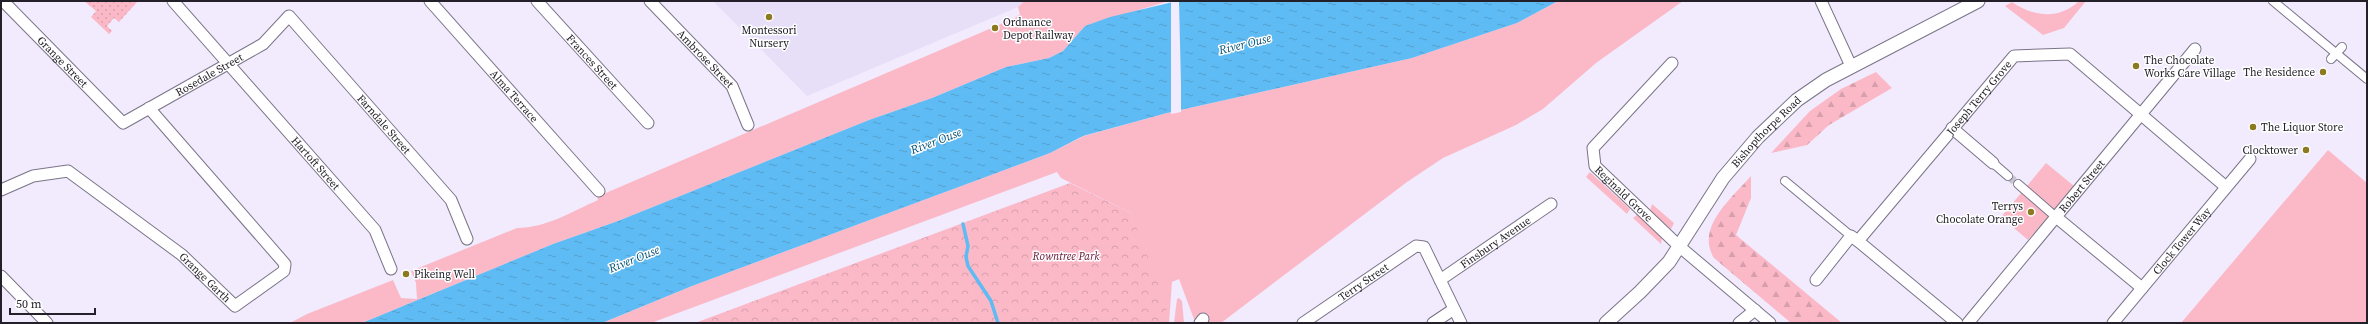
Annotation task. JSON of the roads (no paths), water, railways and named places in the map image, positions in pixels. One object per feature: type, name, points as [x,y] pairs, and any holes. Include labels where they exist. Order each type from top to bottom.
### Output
[{"type":"street","name":"Grange Street","points":[[2,1],[123,123]]},
{"type":"street","name":"Hartoft Street","points":[[173,1],[375,230],[390,269]]},
{"type":"street","name":"Alma Terrace","points":[[430,1],[599,191]]},
{"type":"street","name":"Frances Street","points":[[537,1],[648,123]]},
{"type":"street","name":"Ambrose Street","points":[[650,1],[732,86],[748,125]]},
{"type":"street","points":[[1822,1],[1851,66]]},
{"type":"street","name":"Bishopthorpe Road","points":[[1606,323],[1640,292],[1680,247],[1714,190],[1758,137],[1797,100],[1826,80],[1851,66],[1978,1]]},
{"type":"street","points":[[2273,1],[2367,79]]},
{"type":"street","name":"Rosedale Street","points":[[123,123],[263,44],[289,16]]},
{"type":"street","name":"Farndale Street","points":[[289,16],[451,200],[467,239]]},
{"type":"street","name":"Robert Street","points":[[1968,323],[2195,48]]},
{"type":"street","name":"Joseph Terry Grove","points":[[1816,280],[1855,239],[2014,56],[2070,54],[2226,187]]},
{"type":"street","name":"Reginald Grove","points":[[1672,63],[1593,148],[1595,166],[1680,247],[1770,323]]},
{"type":"street","name":"Grange Garth","points":[[1,190],[33,176],[68,171],[182,255],[235,306],[284,272],[285,264],[149,108]]},
{"type":"street","points":[[1952,128],[2008,176]]},
{"type":"street","name":"Clock Tower Way","points":[[2113,323],[2250,159]]},
{"type":"street","points":[[1785,181],[1957,323]]},
{"type":"street","points":[[2018,184],[2142,288]]},
{"type":"street","name":"Finsbury Avenue","points":[[1440,280],[1551,204]]},
{"type":"street","name":"Terry Street","points":[[1303,323],[1416,246],[1424,247],[1440,280]]},
{"type":"street","points":[[1,276],[47,323]]},
{"type":"street","points":[[1440,280],[1461,323]]},
{"type":"street","points":[[1433,323],[1454,309]]},
{"type":"street","points":[[1739,323],[1755,310]]},
{"type":"water","name":"River Ouse","points":[[1177,1],[1558,1],[1517,23],[1412,58],[1167,113],[1083,136],[1050,153],[692,286],[602,323],[362,323],[553,244],[618,221],[869,120],[932,98],[1006,67],[1049,58],[1063,51],[1085,26],[1110,17]]},
{"type":"waterway","points":[[963,224],[968,246],[966,257],[968,266],[991,301],[998,323]]},
{"type":"tunnel","points":[[2008,176],[2018,184]]},
{"type":"place","name":"Montessori Nursery","points":[[769,17]]},
{"type":"place","name":"Ordnance Depot Railway","points":[[995,28]]},
{"type":"place","name":"The Chocolate Works Care Village","points":[[2136,66]]},
{"type":"place","name":"The Residence","points":[[2323,72]]},
{"type":"place","name":"The Liquor Store","points":[[2253,127]]},
{"type":"place","name":"Clocktower","points":[[2306,150]]},
{"type":"place","name":"Terrys Chocolate Orange","points":[[2031,212]]},
{"type":"place","name":"Pikeing Well","points":[[406,274]]},
{"type":"park label","name":"Rowntree Park","points":[[1066,256]]}]
